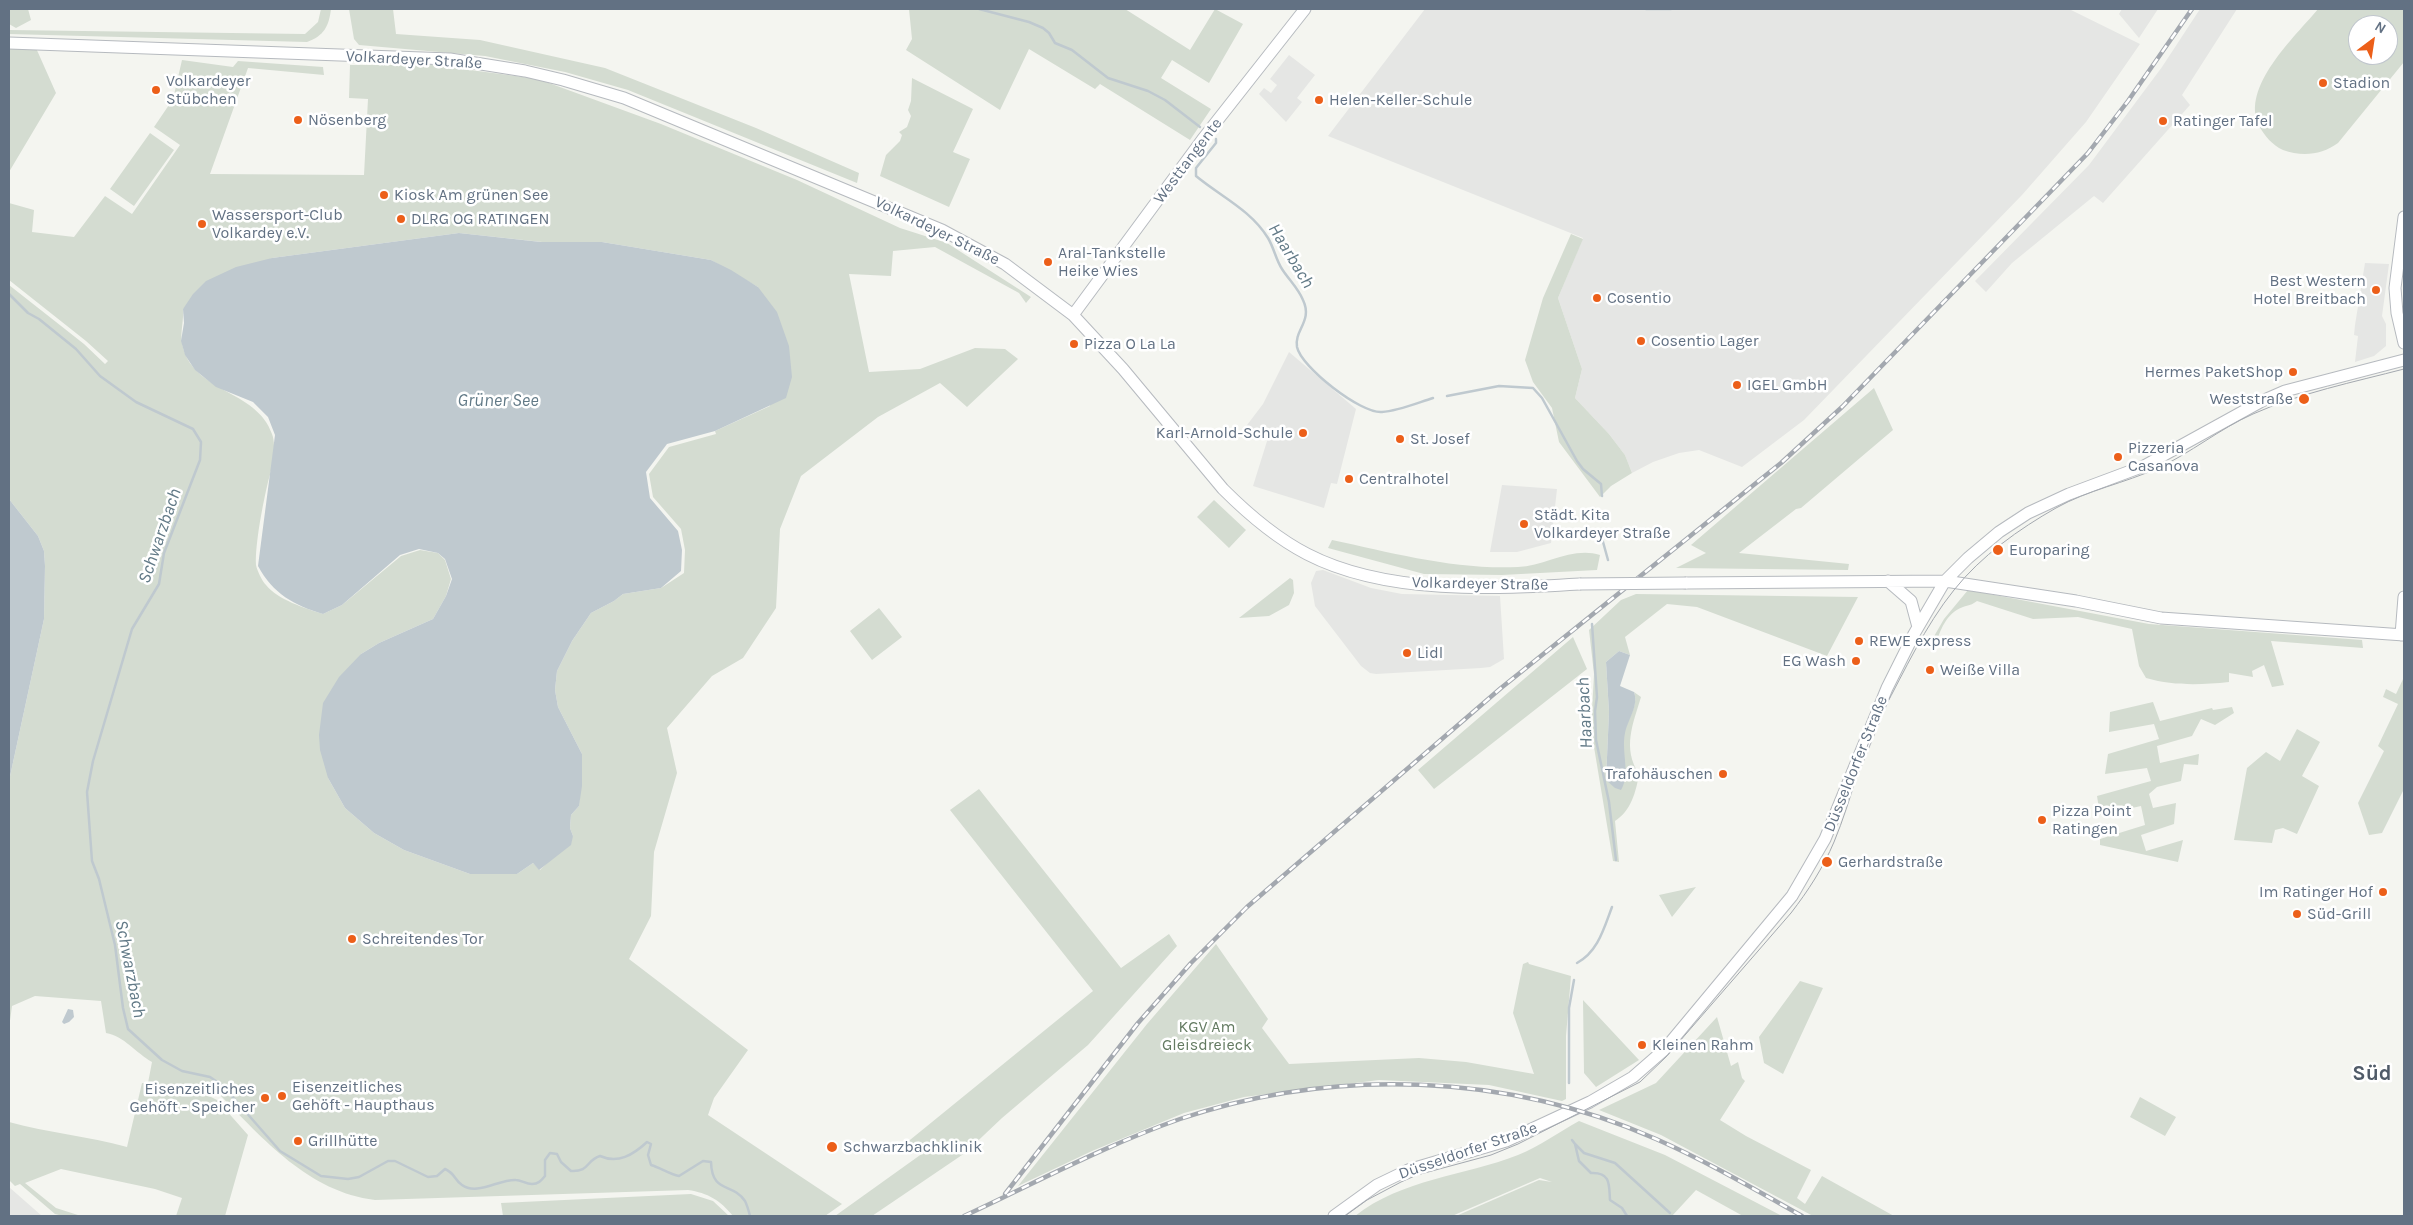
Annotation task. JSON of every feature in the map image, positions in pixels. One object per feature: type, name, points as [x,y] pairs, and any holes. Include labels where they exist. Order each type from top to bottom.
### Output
[{"type":"main road","name":"Westtangente","points":[[1073,315],[1202,140],[1305,9]]},
{"type":"main road","name":"Volkardeyer Straße","points":[[9,43],[450,59],[524,71],[563,80],[624,98],[679,119],[942,230],[1005,264],[1073,315],[1123,369],[1223,489],[1249,513],[1307,554],[1355,572],[1405,584],[1471,587],[1686,582],[1945,582]]},
{"type":"main road","points":[[2404,217],[2395,288],[2397,313],[2404,343]]},
{"type":"main road","name":"Düsseldorfer Straße","points":[[1334,1216],[1377,1185],[1408,1170],[1506,1141],[1590,1102],[1633,1078],[1664,1050],[1762,934],[1801,881],[1825,839],[1886,688],[1918,627],[1945,582],[1968,558],[1999,532],[2028,513],[2069,494],[2144,466],[2262,401],[2285,391],[2404,360]]},
{"type":"main road","points":[[1888,582],[1911,601],[1918,627]]},
{"type":"main road","points":[[1945,582],[2076,601],[2161,618],[2403,635],[2404,597]]},
{"type":"shaded area","points":[[1425,9],[2069,9],[2140,44],[2086,122],[2022,195],[1804,420],[1742,467],[1699,450],[1679,453],[1653,462],[1632,473],[1625,455],[1609,434],[1575,398],[1582,369],[1558,298],[1583,238],[1328,136]]},
{"type":"shaded area","points":[[2122,9],[2158,9],[2139,38],[2119,14]]},
{"type":"shaded area","points":[[2200,9],[2237,9],[2182,95],[2190,105],[2103,203],[2094,196],[2012,263],[1986,292],[1975,281],[2089,165],[2162,67]]},
{"type":"shaded area","points":[[1289,55],[1315,75],[1297,98],[1302,102],[1286,122],[1259,94],[1264,88],[1271,93],[1277,85],[1270,79]]},
{"type":"shaded area","points":[[2365,263],[2389,264],[2382,316],[2386,324],[2386,346],[2374,356],[2355,362],[2358,336],[2354,335],[2355,325]]},
{"type":"shaded area","name":"Karl-Arnold-Schule","points":[[1289,352],[1356,409],[1337,484],[1331,483],[1324,508],[1253,486],[1268,438],[1244,429],[1263,404]]},
{"type":"shaded area","name":"Städt. Kita Volkardeyer Straße","points":[[1502,485],[1557,489],[1551,543],[1517,552],[1490,552]]},
{"type":"shaded area","points":[[1323,570],[1371,588],[1402,594],[1500,596],[1504,659],[1490,667],[1481,668],[1370,673],[1361,666],[1315,606],[1311,583],[1316,571]]},
{"type":"shaded area","points":[[9,1187],[42,1216],[9,1216]]},
{"type":"green space","points":[[9,9],[28,9],[31,20],[16,28],[9,24]]},
{"type":"green space","points":[[321,9],[331,9],[325,30],[318,37],[307,42],[9,34],[9,30],[305,34],[318,22]]},
{"type":"green space","points":[[349,9],[393,9],[396,34],[480,40],[605,68],[756,128],[859,173],[857,183],[628,90],[565,72],[485,56],[359,45],[354,39]]},
{"type":"green space","points":[[909,9],[1125,9],[1190,50],[1215,9],[1243,24],[1209,83],[1172,60],[1161,78],[1211,109],[1190,140],[1100,84],[1095,89],[1029,49],[1000,110],[906,50],[912,39]]},
{"type":"green space","name":"Stadion","points":[[2318,9],[2403,9],[2404,62],[2338,143],[2319,152],[2297,154],[2283,150],[2266,137],[2259,126],[2255,111],[2257,95],[2263,79],[2284,48]]},
{"type":"green space","points":[[9,47],[36,48],[56,93],[9,172]]},
{"type":"green space","points":[[182,60],[233,67],[238,61],[323,67],[324,75],[248,68],[210,174],[364,175],[368,99],[349,98],[350,65],[433,65],[538,79],[661,124],[797,180],[900,228],[947,243],[1031,297],[1026,303],[1019,293],[935,247],[893,251],[891,276],[849,274],[869,372],[920,369],[975,348],[1005,349],[1018,359],[967,407],[940,383],[878,417],[801,476],[780,529],[776,608],[743,658],[712,676],[667,728],[677,773],[654,852],[651,916],[629,959],[748,1050],[714,1098],[708,1115],[842,1204],[825,1216],[733,1216],[713,1198],[688,1190],[375,1200],[351,1195],[308,1175],[270,1145],[219,1094],[210,1088],[189,1086],[217,1100],[248,1135],[225,1216],[176,1216],[182,1198],[155,1189],[61,1169],[25,1183],[56,1208],[81,1216],[63,1216],[55,1214],[20,1184],[15,1186],[9,1180],[9,1122],[127,1147],[142,1083],[148,1083],[152,1062],[124,1041],[106,1033],[101,1001],[35,996],[12,1006],[9,1028],[9,781],[44,619],[45,566],[44,551],[38,536],[9,499],[9,285],[84,344],[105,364],[108,361],[86,341],[9,280],[9,203],[34,210],[32,232],[74,237],[105,196],[132,214],[180,145],[154,127],[173,99]],"holes":[[[459,233],[542,242],[602,242],[711,260],[758,287],[770,406],[715,431],[716,434],[669,447],[649,474],[653,497],[681,529],[685,550],[684,573],[661,588],[623,594],[591,613],[572,641],[557,671],[555,690],[558,707],[582,754],[579,806],[571,815],[570,828],[573,836],[540,870],[533,863],[517,874],[470,874],[404,850],[374,833],[345,808],[328,778],[361,654],[379,643],[433,619],[446,596],[451,579],[445,560],[438,553],[420,550],[401,556],[342,605],[323,614],[292,603],[271,590],[264,583],[259,572],[256,565],[256,556],[258,535],[273,458],[274,445],[272,434],[264,419],[253,408],[210,382],[198,372],[188,359],[182,343],[183,309],[272,258]]]},
{"type":"green space","points":[[912,78],[973,109],[953,152],[970,159],[949,207],[880,176],[886,155],[900,141],[902,135],[899,132],[907,127],[911,116],[908,110],[911,101]]},
{"type":"green space","points":[[150,133],[174,150],[134,206],[110,189]]},
{"type":"green space","points":[[1571,234],[1583,239],[1558,298],[1582,369],[1575,398],[1609,434],[1625,455],[1632,473],[1611,486],[1600,497],[1559,442],[1552,408],[1533,382],[1525,360],[1543,298]]},
{"type":"green space","points":[[1874,388],[1893,430],[1801,508],[1796,509],[1739,553],[1849,564],[1848,570],[1676,568],[1706,553],[1691,545]]},
{"type":"green space","points":[[1214,500],[1246,530],[1229,548],[1197,517]]},
{"type":"green space","points":[[1332,540],[1424,560],[1471,566],[1518,567],[1580,553],[1600,555],[1597,570],[1502,575],[1424,574],[1328,548]]},
{"type":"green space","points":[[1290,578],[1293,580],[1294,593],[1289,605],[1269,616],[1239,618]]},
{"type":"green space","points":[[1968,590],[2149,624],[2362,640],[2363,648],[2271,641],[2284,685],[2272,687],[2264,665],[2252,671],[2253,677],[2229,673],[2229,682],[2177,684],[2146,678],[2139,666],[2132,629],[2078,617],[2033,619],[1977,601],[1952,614],[1942,629],[1935,646],[1929,645],[1944,619]]},
{"type":"green space","points":[[1636,594],[1858,597],[1827,656],[1697,607],[1667,604],[1625,637],[1630,655],[1619,651],[1606,662],[1609,712],[1606,780],[1626,782],[1623,752],[1625,728],[1634,707],[1634,692],[1641,697],[1632,726],[1630,745],[1631,755],[1639,774],[1638,781],[1629,806],[1621,817],[1615,821],[1619,862],[1613,861],[1591,729],[1594,674],[1589,630],[1621,600]]},
{"type":"green space","points":[[879,608],[902,637],[872,660],[850,631]]},
{"type":"green space","points":[[1573,637],[1587,669],[1434,789],[1418,770]]},
{"type":"green space","points":[[2404,677],[2404,789],[2382,833],[2369,835],[2358,803],[2384,751],[2378,746],[2398,704],[2383,697],[2386,689],[2396,694]]},
{"type":"green space","points":[[2153,702],[2160,721],[2212,708],[2213,710],[2232,707],[2234,713],[2215,725],[2201,719],[2192,736],[2157,746],[2160,763],[2199,754],[2198,765],[2184,764],[2181,781],[2157,787],[2149,794],[2153,808],[2176,803],[2174,824],[2141,835],[2146,851],[2183,840],[2178,862],[2100,845],[2100,839],[2145,825],[2141,806],[2100,815],[2097,796],[2151,781],[2147,768],[2105,774],[2108,754],[2159,739],[2154,724],[2109,732],[2110,712]]},
{"type":"green space","points":[[2297,729],[2320,742],[2302,776],[2319,786],[2297,834],[2283,828],[2275,830],[2272,843],[2234,840],[2247,768],[2266,752],[2280,761]]},
{"type":"green space","points":[[979,789],[1121,968],[1169,934],[1177,946],[1088,1045],[1002,1118],[965,1153],[872,1216],[835,1216],[923,1153],[905,1144],[1093,991],[950,810]]},
{"type":"green space","points":[[1696,887],[1672,917],[1659,895]]},
{"type":"green space","name":"KGV Am Gleisdreieck","points":[[1216,944],[1268,1019],[1262,1028],[1289,1064],[1419,1058],[1466,1062],[1534,1074],[1513,1013],[1523,964],[1528,962],[1529,964],[1571,976],[1566,1036],[1566,1099],[1562,1101],[1489,1085],[1379,1080],[1244,1097],[1184,1113],[1092,1151],[1018,1186],[1147,1024]]},
{"type":"green space","points":[[1800,981],[1823,988],[1783,1074],[1764,1063],[1759,1037]]},
{"type":"green space","points":[[1583,1000],[1639,1060],[1596,1087],[1584,1073]]},
{"type":"green space","points":[[1717,1017],[1731,1066],[1738,1062],[1742,1078],[1745,1081],[1720,1120],[1746,1136],[1811,1170],[1797,1198],[1805,1204],[1822,1176],[1894,1216],[1813,1216],[1661,1135],[1599,1110],[1656,1083]]},
{"type":"green space","points":[[2140,1097],[2176,1117],[2165,1136],[2130,1117]]},
{"type":"green space","points":[[1579,1121],[1665,1155],[1782,1216],[1743,1216],[1696,1190],[1672,1216],[1456,1216],[1539,1180],[1552,1182],[1540,1178],[1452,1216],[1355,1216],[1373,1204],[1413,1186],[1518,1155]]},
{"type":"green space","points":[[691,1194],[713,1201],[729,1216],[503,1216],[501,1203]]},
{"type":"water","name":"Grüner See","points":[[459,233],[541,242],[602,242],[711,260],[758,287],[777,312],[789,346],[792,377],[786,398],[715,431],[667,444],[646,472],[650,498],[678,531],[682,550],[681,571],[661,588],[623,594],[591,613],[572,641],[557,671],[555,690],[558,707],[582,754],[582,786],[579,806],[571,815],[570,828],[573,836],[571,845],[539,870],[533,863],[517,874],[470,874],[404,850],[374,833],[345,808],[328,778],[320,750],[319,735],[323,703],[339,677],[361,654],[379,643],[433,619],[446,596],[452,579],[445,559],[438,553],[419,549],[400,555],[342,605],[323,614],[303,607],[285,597],[270,584],[258,566],[275,435],[268,417],[253,402],[216,387],[195,370],[185,355],[181,341],[184,323],[183,309],[193,294],[206,281],[236,267],[272,258]]},
{"type":"water","points":[[9,499],[38,536],[44,551],[45,566],[44,619],[9,781]]},
{"type":"water","points":[[1619,651],[1630,655],[1620,686],[1634,692],[1635,697],[1634,707],[1625,733],[1626,770],[1621,790],[1615,788],[1606,780],[1609,712],[1606,662]]},
{"type":"water","points":[[68,1009],[73,1010],[74,1017],[64,1024],[62,1022]]},
{"type":"waterway","name":"Haarbach","points":[[979,9],[1029,22],[1043,28],[1049,33],[1055,43],[1072,50],[1108,78],[1148,91],[1165,100],[1200,127]]},
{"type":"waterway","points":[[1646,9],[1671,9]]},
{"type":"waterway","name":"Haarbach","points":[[1216,139],[1216,143],[1196,168],[1196,176],[1244,211],[1268,238],[1280,265],[1303,300],[1306,314],[1298,335],[1297,347],[1309,366],[1333,388],[1360,406],[1372,411],[1394,410],[1433,398]]},
{"type":"waterway","name":"Schwarzbach","points":[[9,294],[28,313],[39,319],[76,349],[100,376],[136,402],[193,429],[201,442],[200,460],[164,553],[159,584],[132,629],[93,761],[87,792],[92,861],[99,879],[115,945],[123,1008],[128,1029],[162,1060],[182,1071],[210,1077],[223,1086],[280,1151],[321,1176],[348,1179],[359,1177],[388,1161],[395,1161],[428,1177],[437,1176],[445,1169],[459,1183],[474,1189],[509,1180],[534,1184],[545,1176],[545,1160],[550,1153],[557,1154],[561,1162],[571,1171],[577,1171],[582,1170],[592,1160],[600,1156],[613,1159],[625,1157],[647,1142],[651,1144],[648,1155],[651,1165],[675,1175],[679,1176],[703,1161],[711,1162],[715,1179],[740,1195],[745,1201],[750,1216]]},
{"type":"waterway","name":"Haarbach","points":[[1447,396],[1499,386],[1533,388],[1542,398],[1577,461],[1583,469],[1601,484],[1602,496]]},
{"type":"waterway","name":"Haarbach","points":[[1600,531],[1608,560]]},
{"type":"waterway","name":"Haarbach","points":[[1592,624],[1597,697],[1595,711],[1596,740],[1609,802],[1616,860]]},
{"type":"waterway","name":"Haarbach","points":[[1577,963],[1590,953],[1595,946],[1612,907]]},
{"type":"waterway","name":"Haarbach","points":[[1569,1083],[1569,1008],[1574,980]]},
{"type":"waterway","name":"Haarbach","points":[[1572,1140],[1575,1144],[1579,1161],[1591,1173],[1598,1173],[1606,1177],[1609,1185],[1610,1200],[1622,1208],[1627,1216]]},
{"type":"waterway","points":[[1575,1144],[1584,1153],[1615,1163],[1670,1213]]},
{"type":"tram line","points":[[1345,1216],[1367,1200],[1417,1175],[1491,1155],[1518,1144],[1640,1082],[1666,1057],[1791,913],[1809,888],[1834,842],[1875,727],[1916,649],[1934,618],[1954,590],[1976,566],[2001,544],[2056,508],[2081,496],[2158,468],[2253,414],[2308,394],[2404,369]]},
{"type":"railway","points":[[1005,1194],[1138,1023],[1191,963],[1247,907],[1501,688],[1781,463],[1842,407],[2088,153],[2128,101],[2192,9]]},
{"type":"railway","points":[[964,1216],[1098,1152],[1180,1119],[1239,1102],[1298,1091],[1359,1085],[1420,1085],[1481,1090],[1540,1101],[1599,1117],[1656,1139],[1693,1157],[1802,1216]]},
{"type":"place","name":"Stadion","points":[[2323,83]]},
{"type":"place","name":"Volkardeyer Stübchen","points":[[156,90]]},
{"type":"place","name":"Helen-Keller-Schule","points":[[1319,100]]},
{"type":"place","name":"Nösenberg","points":[[298,120]]},
{"type":"place","name":"Ratinger Tafel","points":[[2163,121]]},
{"type":"place","name":"Kiosk Am grünen See","points":[[384,195]]},
{"type":"place","name":"DLRG OG RATINGEN","points":[[401,219]]},
{"type":"place","name":"Wassersport-Club Volkardey e.V.","points":[[202,224]]},
{"type":"place","name":"Aral-Tankstelle Heike Wies","points":[[1048,262]]},
{"type":"place","name":"Best Western Hotel Breitbach","points":[[2376,290]]},
{"type":"place","name":"Cosentio","points":[[1597,298]]},
{"type":"place","name":"Cosentio Lager","points":[[1641,341]]},
{"type":"place","name":"Pizza O La La","points":[[1074,344]]},
{"type":"place","name":"Hermes PaketShop","points":[[2293,372]]},
{"type":"place","name":"IGEL GmbH","points":[[1737,385]]},
{"type":"place","name":"Weststraße","points":[[2304,399]]},
{"type":"place","name":"Karl-Arnold-Schule","points":[[1303,433]]},
{"type":"place","name":"St. Josef","points":[[1400,439]]},
{"type":"place","name":"Pizzeria Casanova","points":[[2118,457]]},
{"type":"place","name":"Centralhotel","points":[[1349,479]]},
{"type":"place","name":"Städt. Kita Volkardeyer Straße","points":[[1524,524]]},
{"type":"place","name":"Europaring","points":[[1998,550]]},
{"type":"place","name":"REWE express","points":[[1859,641]]},
{"type":"place","name":"Lidl","points":[[1407,653]]},
{"type":"place","name":"EG Wash","points":[[1856,661]]},
{"type":"place","name":"Weiße Villa","points":[[1930,670]]},
{"type":"place","name":"Trafohäuschen","points":[[1723,774]]},
{"type":"place","name":"Pizza Point Ratingen","points":[[2042,820]]},
{"type":"place","name":"Gerhardstraße","points":[[1827,862]]},
{"type":"place","name":"Im Ratinger Hof","points":[[2383,892]]},
{"type":"place","name":"Süd-Grill","points":[[2297,914]]},
{"type":"place","name":"Schreitendes Tor","points":[[352,939]]},
{"type":"place","name":"Kleinen Rahm","points":[[1642,1045]]},
{"type":"place","name":"Eisenzeitliches Gehöft - Haupthaus","points":[[282,1096]]},
{"type":"place","name":"Eisenzeitliches Gehöft - Speicher","points":[[265,1098]]},
{"type":"place","name":"Grillhütte","points":[[298,1141]]},
{"type":"place","name":"Schwarzbachklinik","points":[[832,1147]]},
{"type":"district","name":"Süd","points":[[2372,1074]]}]
